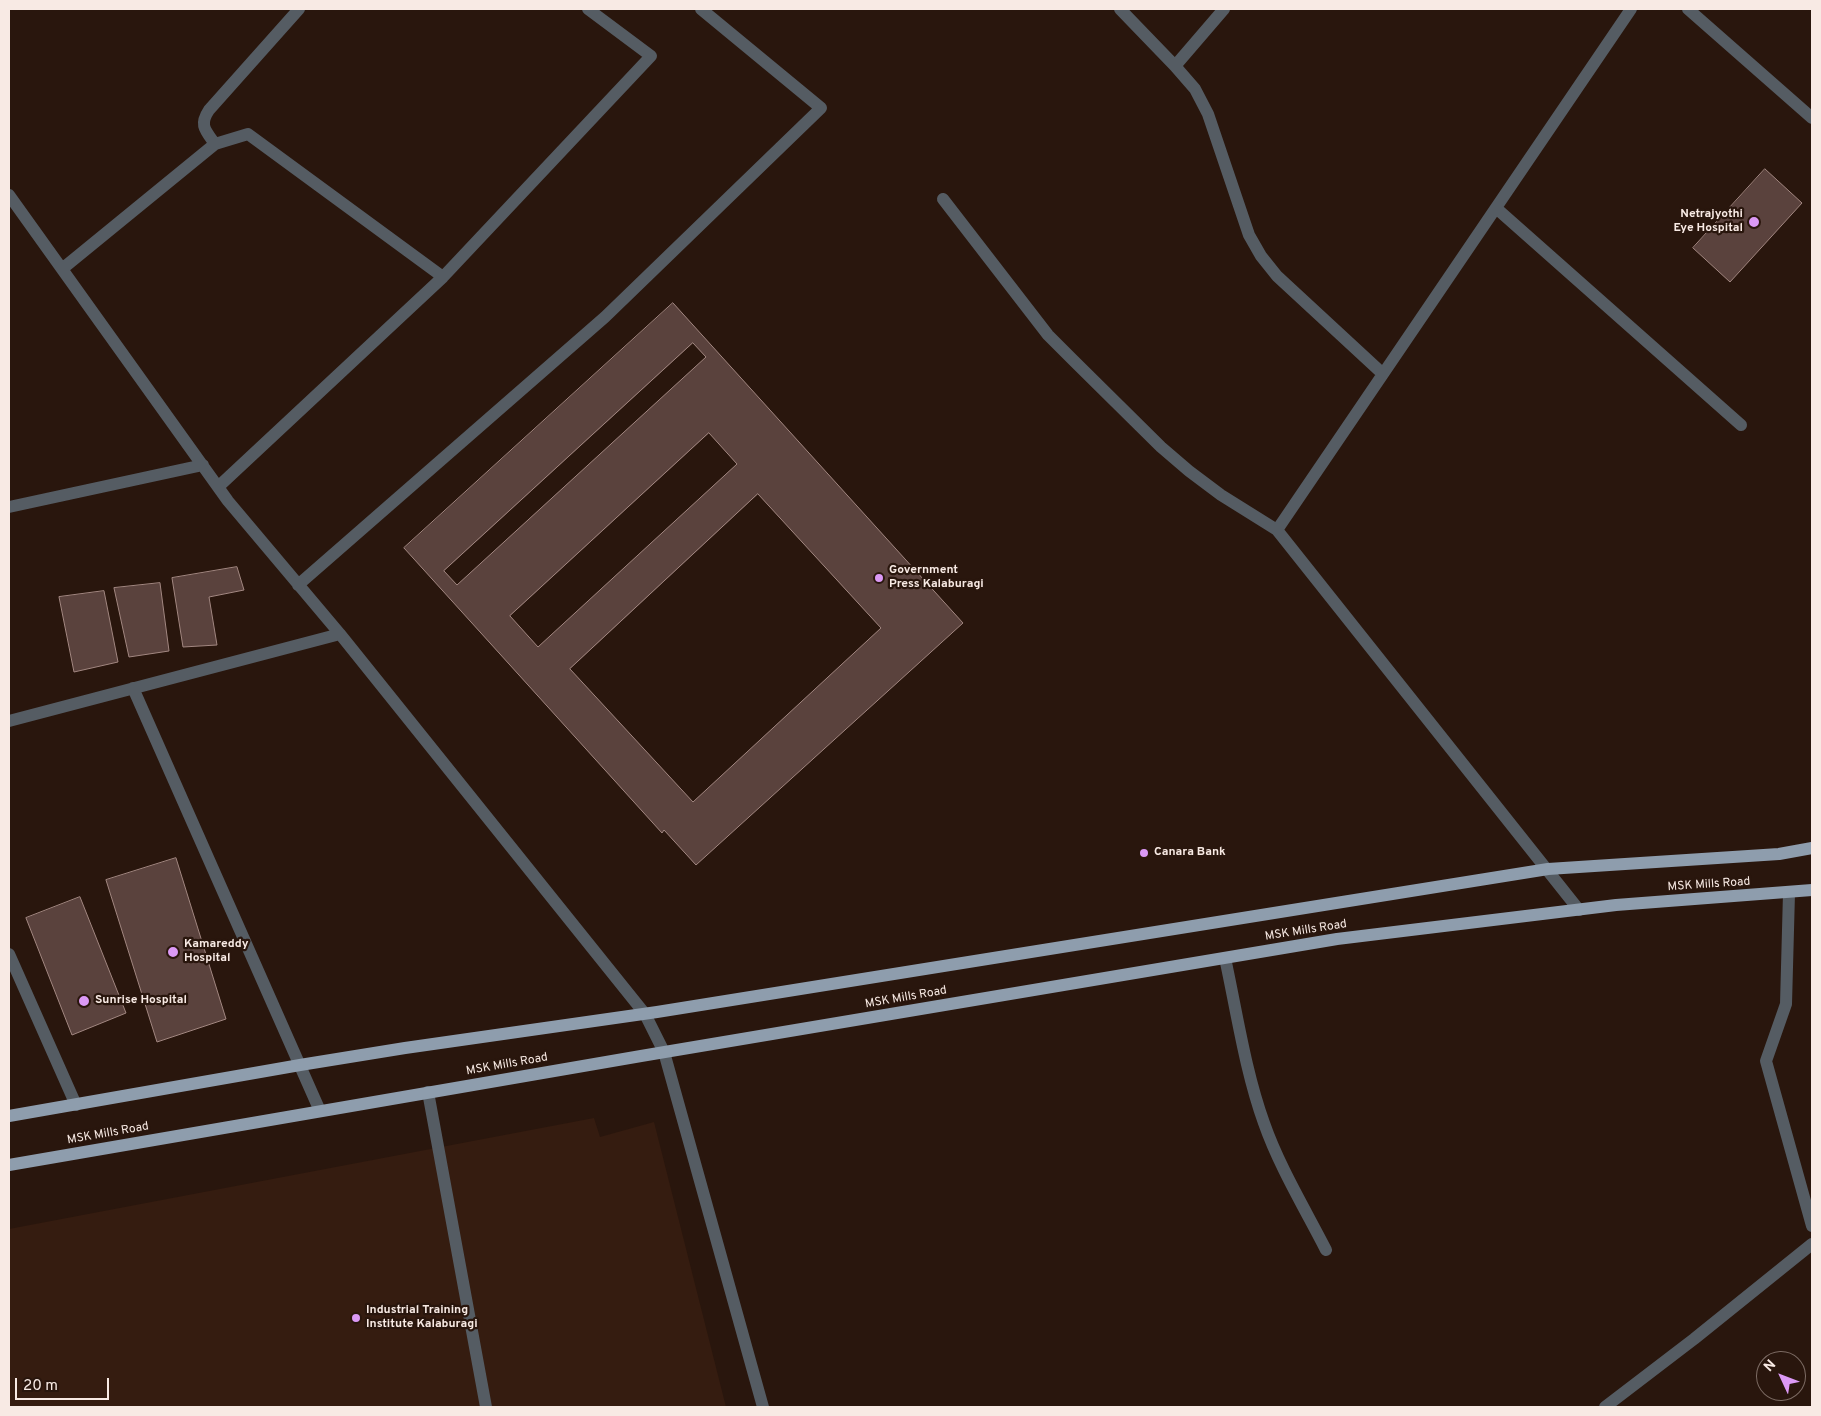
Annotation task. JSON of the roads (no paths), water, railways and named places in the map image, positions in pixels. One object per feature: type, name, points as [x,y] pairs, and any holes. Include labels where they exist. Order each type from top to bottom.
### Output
[{"type":"main road","name":"MSK Mills Road","points":[[9,1116],[300,1065],[645,1014],[1548,869],[1779,854],[1812,848]]},
{"type":"main road","name":"MSK Mills Road","points":[[9,1165],[664,1052],[1387,932],[1616,905],[1812,890]]},
{"type":"street","points":[[214,144],[204,128],[203,119],[299,9]]},
{"type":"street","points":[[218,487],[443,277],[651,56],[588,9]]},
{"type":"street","points":[[298,584],[605,317],[821,108],[701,9]]},
{"type":"street","points":[[1120,9],[1195,89],[1208,114],[1249,235],[1261,256],[1277,276],[1383,374]]},
{"type":"street","points":[[1175,66],[1224,9]]},
{"type":"street","points":[[1277,530],[1631,9]]},
{"type":"street","points":[[1688,9],[1812,118]]},
{"type":"street","points":[[62,269],[214,144],[248,134],[443,277]]},
{"type":"street","points":[[9,196],[14,214],[62,269],[228,501],[340,634],[645,1014],[664,1052],[763,1407]]},
{"type":"street","points":[[943,199],[1048,335],[1161,447],[1221,495],[1277,530],[1579,910]]},
{"type":"street","points":[[1496,208],[1741,425]]},
{"type":"street","points":[[9,507],[203,465]]},
{"type":"street","points":[[9,721],[340,634]]},
{"type":"street","points":[[133,688],[320,1111]]},
{"type":"street","points":[[1789,893],[1786,1004],[1766,1061],[1812,1226]]},
{"type":"street","points":[[9,954],[76,1105]]},
{"type":"street","points":[[1225,958],[1255,1094],[1264,1124],[1326,1250]]},
{"type":"street","points":[[428,1092],[486,1407]]},
{"type":"street","points":[[1605,1407],[1694,1339],[1812,1244]]},
{"type":"place","name":"Netrajyothi Eye Hospital","points":[[1754,222]]},
{"type":"place","name":"Government Press Kalaburagi","points":[[879,578]]},
{"type":"place","name":"Canara Bank","points":[[1144,853]]},
{"type":"place","name":"Kamareddy Hospital","points":[[173,952]]},
{"type":"place","name":"Sunrise Hospital","points":[[84,1001]]},
{"type":"place","name":"Industrial Training Institute Kalaburagi","points":[[356,1318]]}]
